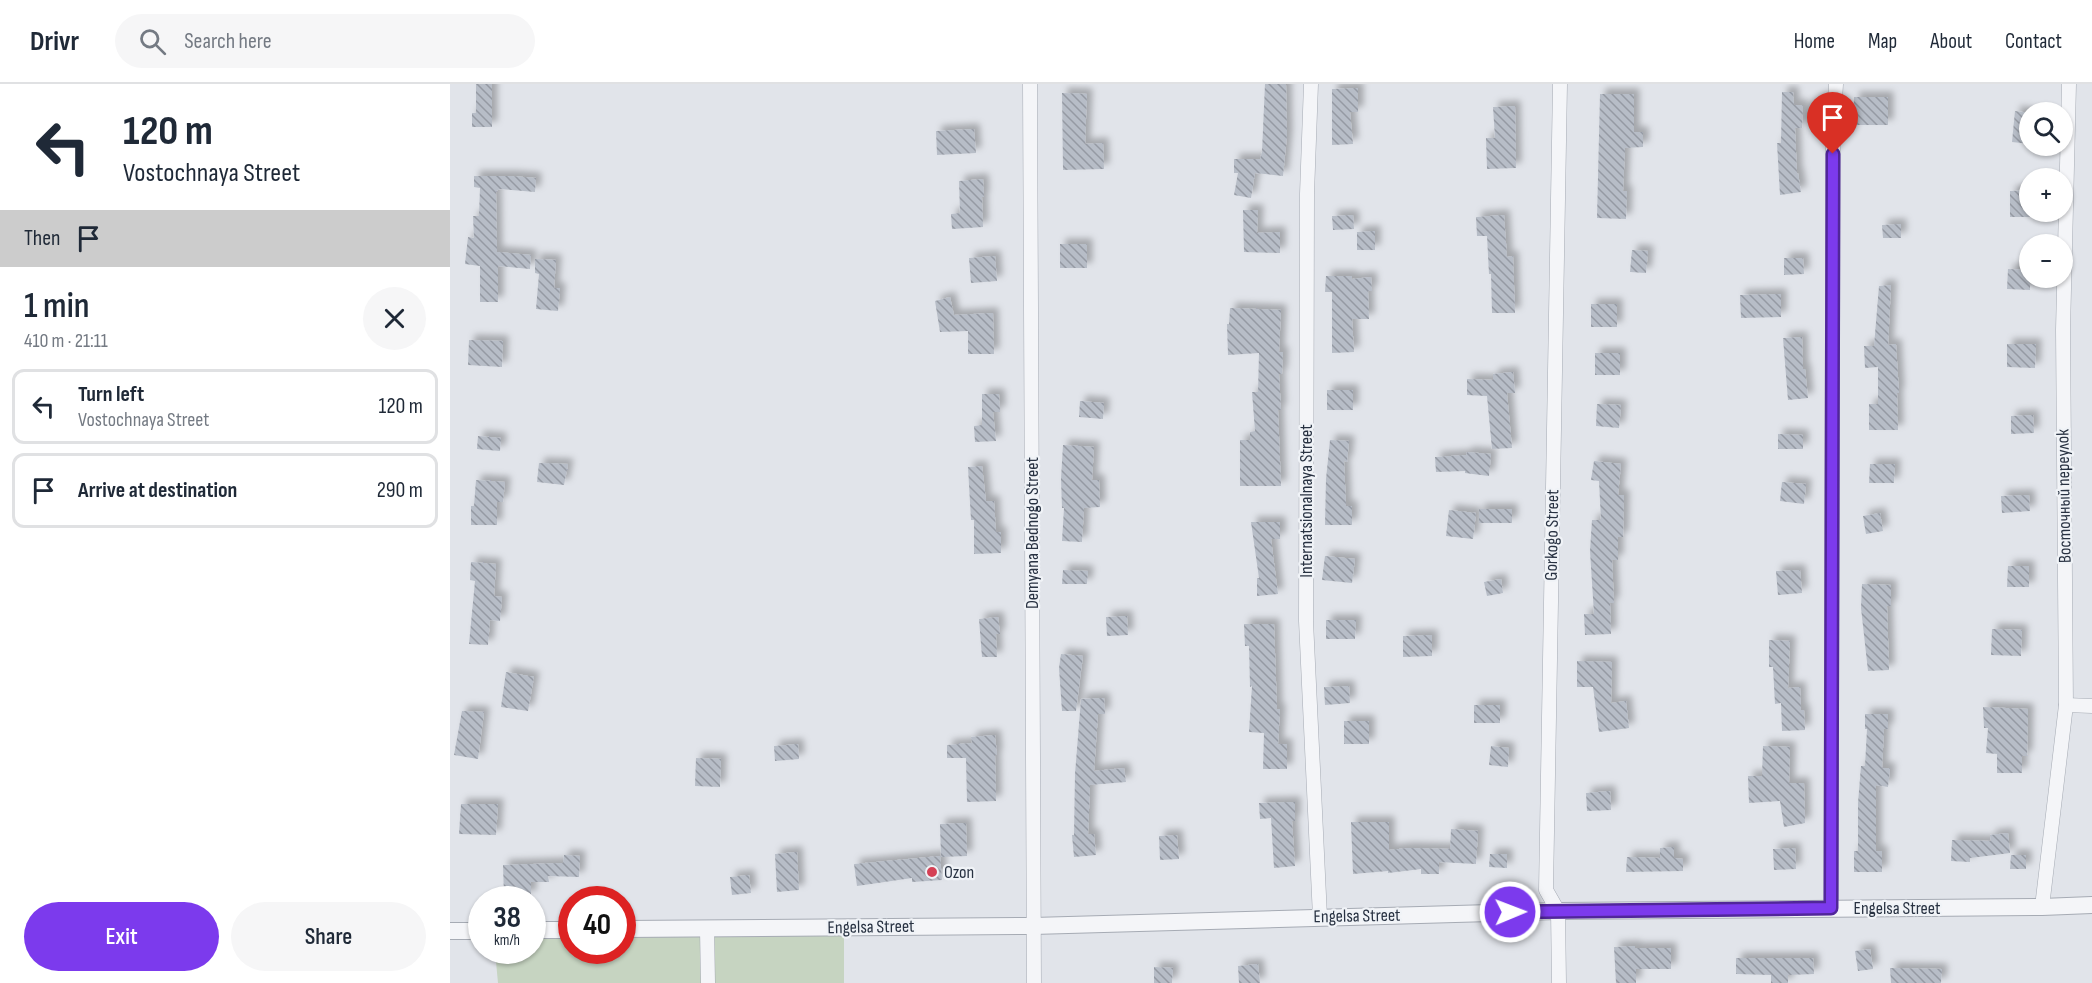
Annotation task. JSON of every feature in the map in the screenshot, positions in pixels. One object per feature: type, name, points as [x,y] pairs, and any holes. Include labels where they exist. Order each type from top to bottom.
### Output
[{"type":"street","name":"Demyana Bednogo Street","points":[[1030,84],[1034,983]]},
{"type":"street","name":"Internatsionalnaya Street","points":[[1311,84],[1307,194],[1306,621],[1320,917]]},
{"type":"street","name":"Gorkogo Street","points":[[1559,983],[1558,911],[1546,890],[1560,84]]},
{"type":"street","points":[[1831,908],[1833,133],[1836,84]]},
{"type":"street","name":"Восточный переулок","points":[[2042,907],[2066,705],[2063,330],[2069,84]]},
{"type":"street","points":[[2066,705],[2092,706]]},
{"type":"street","name":"Engelsa Street","points":[[636,929],[1033,926],[1558,911],[2092,905]]},
{"type":"street","points":[[707,929],[708,983]]},
{"type":"street","points":[[450,931],[468,931]]},
{"type":"green space","points":[[844,927],[844,983],[498,983],[496,964],[546,964],[546,930],[558,930],[558,964],[636,964],[636,929]]},
{"type":"building","points":[[476,84],[492,84],[492,127],[472,127],[472,113],[476,113]]},
{"type":"building","points":[[1265,84],[1286,84],[1287,135],[1283,176],[1255,173],[1251,198],[1234,195],[1238,173],[1234,173],[1234,159],[1260,159],[1262,152]]},
{"type":"building","points":[[1358,88],[1358,112],[1350,112],[1353,144],[1332,145],[1332,89]]},
{"type":"building","points":[[1782,92],[1793,92],[1794,105],[1803,105],[1802,128],[1795,128],[1797,174],[1801,192],[1780,195],[1777,143],[1781,143]]},
{"type":"building","points":[[1062,93],[1087,94],[1085,144],[1103,143],[1104,169],[1063,170]]},
{"type":"building","points":[[1600,94],[1634,94],[1634,132],[1643,132],[1643,147],[1625,148],[1623,191],[1627,191],[1626,219],[1597,218]]},
{"type":"building","points":[[1854,97],[1888,97],[1888,125],[1853,125]]},
{"type":"building","points":[[1515,106],[1516,168],[1487,169],[1486,138],[1495,138],[1493,107]]},
{"type":"building","points":[[2015,111],[2019,112],[2019,143],[2012,142]]},
{"type":"building","points":[[974,129],[976,153],[937,155],[936,131]]},
{"type":"building","points":[[474,176],[536,178],[535,192],[500,189],[496,191],[497,252],[531,255],[530,269],[498,266],[498,302],[480,302],[480,266],[465,264],[468,237],[474,238],[473,216],[479,216],[480,188],[474,187]]},
{"type":"building","points":[[983,179],[983,227],[952,229],[951,214],[960,213],[959,181]]},
{"type":"building","points":[[2010,191],[2019,191],[2019,217],[2010,217]]},
{"type":"building","points":[[1243,210],[1258,210],[1257,233],[1280,232],[1280,253],[1244,252]]},
{"type":"building","points":[[1353,215],[1354,229],[1333,230],[1332,216]]},
{"type":"building","points":[[1504,215],[1507,257],[1513,256],[1515,313],[1492,313],[1487,236],[1477,236],[1476,217]]},
{"type":"building","points":[[1901,224],[1901,238],[1883,238],[1882,225]]},
{"type":"building","points":[[1375,231],[1375,250],[1357,250],[1357,232]]},
{"type":"building","points":[[1060,244],[1087,244],[1087,268],[1060,268]]},
{"type":"building","points":[[1632,250],[1648,251],[1646,273],[1630,272]]},
{"type":"building","points":[[995,256],[997,281],[971,283],[969,258]]},
{"type":"building","points":[[1784,258],[1803,258],[1804,274],[1784,275]]},
{"type":"building","points":[[535,259],[556,260],[554,288],[560,288],[558,311],[536,309],[539,274],[535,273]]},
{"type":"building","points":[[2008,269],[2019,270],[2019,288],[2030,288],[2030,290],[2007,289]]},
{"type":"building","points":[[1326,276],[1352,276],[1352,279],[1371,277],[1372,291],[1368,291],[1369,319],[1352,319],[1354,352],[1332,353],[1332,292],[1325,292]]},
{"type":"building","points":[[1891,285],[1888,345],[1896,344],[1899,393],[1897,393],[1898,430],[1869,430],[1869,404],[1878,404],[1878,367],[1865,368],[1864,346],[1874,346],[1879,286]]},
{"type":"building","points":[[1781,294],[1781,317],[1741,318],[1740,295]]},
{"type":"building","points":[[950,297],[954,315],[993,313],[994,354],[968,354],[968,331],[940,332],[935,301]]},
{"type":"building","points":[[1591,304],[1617,304],[1617,327],[1591,327]]},
{"type":"building","points":[[1230,308],[1281,310],[1279,352],[1283,352],[1282,374],[1279,374],[1281,410],[1278,410],[1281,486],[1240,486],[1240,440],[1250,440],[1250,432],[1255,431],[1252,392],[1258,392],[1259,353],[1228,355],[1227,324],[1229,324]]},
{"type":"building","points":[[1802,337],[1803,369],[1805,369],[1808,398],[1788,400],[1783,338]]},
{"type":"building","points":[[469,340],[503,341],[502,367],[468,365]]},
{"type":"building","points":[[2007,344],[2036,344],[2035,368],[2007,367]]},
{"type":"building","points":[[1595,353],[1620,353],[1620,375],[1595,375]]},
{"type":"building","points":[[1513,372],[1515,393],[1507,393],[1512,448],[1492,449],[1487,396],[1467,395],[1467,379],[1493,380],[1493,374]]},
{"type":"building","points":[[1327,390],[1353,390],[1353,410],[1327,410]]},
{"type":"building","points":[[982,394],[999,394],[1000,412],[993,412],[996,441],[975,442],[974,426],[982,425]]},
{"type":"building","points":[[1080,401],[1104,403],[1103,419],[1079,417]]},
{"type":"building","points":[[1597,404],[1621,405],[1619,428],[1596,426]]},
{"type":"building","points":[[2033,415],[2034,433],[2011,434],[2011,416]]},
{"type":"building","points":[[1778,434],[1803,435],[1803,449],[1778,449]]},
{"type":"building","points":[[478,436],[501,438],[500,451],[477,449]]},
{"type":"building","points":[[1330,440],[1349,441],[1347,462],[1344,461],[1346,506],[1352,506],[1352,525],[1325,525]]},
{"type":"building","points":[[1063,445],[1094,447],[1092,480],[1099,480],[1100,507],[1084,508],[1082,542],[1062,541]]},
{"type":"building","points":[[1467,452],[1491,454],[1489,476],[1465,473],[1465,471],[1436,472],[1435,457],[1466,455]]},
{"type":"building","points":[[1594,461],[1621,464],[1618,495],[1624,495],[1623,537],[1618,537],[1618,560],[1612,560],[1614,603],[1610,603],[1611,634],[1585,635],[1584,614],[1594,614],[1590,551],[1592,520],[1601,520],[1599,481],[1591,480]]},
{"type":"building","points":[[539,463],[568,464],[564,485],[537,482]]},
{"type":"building","points":[[1870,464],[1895,464],[1894,483],[1869,483]]},
{"type":"building","points":[[982,466],[986,501],[994,501],[996,532],[1001,532],[1001,553],[974,554],[974,520],[971,520],[968,467]]},
{"type":"building","points":[[476,480],[505,482],[503,502],[497,502],[497,525],[471,525],[471,506],[474,506]]},
{"type":"building","points":[[1782,482],[1806,484],[1804,504],[1780,501]]},
{"type":"building","points":[[2029,495],[2030,511],[2002,513],[2001,496]]},
{"type":"building","points":[[1479,509],[1512,509],[1512,523],[1479,523]]},
{"type":"building","points":[[1449,510],[1476,513],[1473,539],[1446,536]]},
{"type":"building","points":[[1880,513],[1883,531],[1866,534],[1863,516]]},
{"type":"building","points":[[1251,522],[1280,522],[1280,539],[1271,539],[1278,594],[1257,596],[1257,578],[1259,578]]},
{"type":"building","points":[[1325,556],[1355,559],[1352,583],[1322,580]]},
{"type":"building","points":[[471,562],[496,564],[494,596],[502,597],[500,621],[490,620],[488,645],[469,644],[475,581],[470,580]]},
{"type":"building","points":[[2008,566],[2029,566],[2029,587],[2007,587]]},
{"type":"building","points":[[1063,570],[1088,571],[1087,584],[1062,584]]},
{"type":"building","points":[[1800,570],[1802,593],[1778,595],[1776,571]]},
{"type":"building","points":[[1501,579],[1503,593],[1487,596],[1484,582]]},
{"type":"building","points":[[1862,584],[1891,585],[1891,606],[1887,606],[1889,670],[1868,671],[1861,608]]},
{"type":"building","points":[[1127,616],[1128,635],[1107,636],[1106,617]]},
{"type":"building","points":[[998,617],[1000,634],[996,634],[997,657],[982,657],[979,619]]},
{"type":"building","points":[[1326,620],[1356,620],[1355,639],[1326,639]]},
{"type":"building","points":[[1244,624],[1274,624],[1277,709],[1280,709],[1278,744],[1287,744],[1287,769],[1263,769],[1264,733],[1249,732],[1252,686],[1250,687],[1249,646],[1245,646]]},
{"type":"building","points":[[1992,629],[2022,630],[2021,656],[1991,655]]},
{"type":"building","points":[[1432,635],[1432,656],[1403,657],[1403,636]]},
{"type":"building","points":[[1769,640],[1790,641],[1788,688],[1800,687],[1805,730],[1782,731],[1781,703],[1775,704],[1773,667],[1769,667]]},
{"type":"building","points":[[1061,654],[1083,656],[1076,711],[1062,711],[1059,668]]},
{"type":"building","points":[[1577,661],[1612,662],[1611,703],[1626,701],[1629,728],[1599,732],[1593,687],[1577,687]]},
{"type":"building","points":[[506,672],[534,677],[528,711],[501,707]]},
{"type":"building","points":[[1349,686],[1350,703],[1325,705],[1324,687]]},
{"type":"building","points":[[1104,698],[1105,714],[1098,714],[1094,771],[1124,768],[1126,782],[1090,785],[1088,834],[1094,834],[1096,855],[1074,857],[1072,835],[1074,835],[1075,774],[1081,699]]},
{"type":"building","points":[[1474,705],[1500,705],[1500,723],[1474,723]]},
{"type":"building","points":[[1983,707],[2028,709],[2027,756],[2022,756],[2022,773],[1997,773],[1997,754],[1986,753],[1988,728],[1984,728]]},
{"type":"building","points":[[462,711],[484,712],[478,759],[454,755]]},
{"type":"building","points":[[1865,714],[1888,714],[1888,729],[1884,729],[1882,768],[1890,768],[1888,787],[1876,785],[1876,851],[1882,851],[1882,872],[1854,872],[1854,851],[1858,851],[1861,766],[1865,766],[1867,729],[1865,729]]},
{"type":"building","points":[[1344,721],[1369,721],[1369,744],[1344,744]]},
{"type":"building","points":[[995,735],[996,801],[967,802],[966,758],[947,758],[947,745],[972,743],[971,737]]},
{"type":"building","points":[[798,744],[799,759],[775,761],[774,746]]},
{"type":"building","points":[[1491,746],[1509,748],[1508,767],[1489,765]]},
{"type":"building","points":[[1763,746],[1790,747],[1789,783],[1804,783],[1805,823],[1784,827],[1780,801],[1749,803],[1748,776],[1762,776]]},
{"type":"building","points":[[696,758],[721,759],[720,787],[695,786]]},
{"type":"building","points":[[1610,791],[1611,810],[1587,811],[1586,793]]},
{"type":"building","points":[[1295,802],[1295,821],[1292,821],[1295,866],[1274,868],[1271,818],[1260,819],[1259,803]]},
{"type":"building","points":[[461,804],[498,804],[496,835],[459,834]]},
{"type":"building","points":[[1351,822],[1389,822],[1389,850],[1450,849],[1451,829],[1478,831],[1476,864],[1439,862],[1439,874],[1421,874],[1421,869],[1353,874]]},
{"type":"building","points":[[966,823],[967,856],[941,857],[940,824]]},
{"type":"building","points":[[2008,833],[2010,853],[1970,858],[1970,862],[1951,861],[1952,840],[1991,841],[1990,835]]},
{"type":"building","points":[[1177,835],[1179,859],[1160,860],[1159,836]]},
{"type":"building","points":[[1674,847],[1674,858],[1683,859],[1683,871],[1626,872],[1627,857],[1660,858],[1660,848]]},
{"type":"building","points":[[1795,848],[1796,869],[1774,870],[1773,849]]},
{"type":"building","points":[[797,852],[799,890],[777,892],[775,854]]},
{"type":"building","points":[[1490,854],[1507,854],[1507,868],[1489,867]]},
{"type":"building","points":[[564,855],[580,856],[579,877],[548,876],[549,882],[531,882],[531,886],[504,886],[503,865],[563,863]]},
{"type":"building","points":[[2011,855],[2026,855],[2026,869],[2010,869]]},
{"type":"building","points":[[940,856],[942,880],[912,882],[912,878],[857,886],[854,864]]},
{"type":"building","points":[[749,875],[751,893],[732,895],[730,877]]},
{"type":"building","points":[[1635,946],[1635,948],[1671,948],[1671,969],[1636,969],[1636,983],[1616,983],[1614,947]]},
{"type":"building","points":[[1870,949],[1873,969],[1858,971],[1855,951]]},
{"type":"building","points":[[1736,958],[1813,958],[1814,974],[1788,975],[1788,983],[1771,983],[1771,975],[1736,974]]},
{"type":"building","points":[[1258,964],[1260,983],[1239,983],[1238,966]]},
{"type":"building","points":[[1154,967],[1173,968],[1172,983],[1154,983]]},
{"type":"building","points":[[1890,968],[1942,969],[1941,983],[1891,983]]},
{"type":"place","name":"Ozon","points":[[932,872]]},
{"type":"route","points":[[1510,912],[1831,908],[1833,154]]}]
